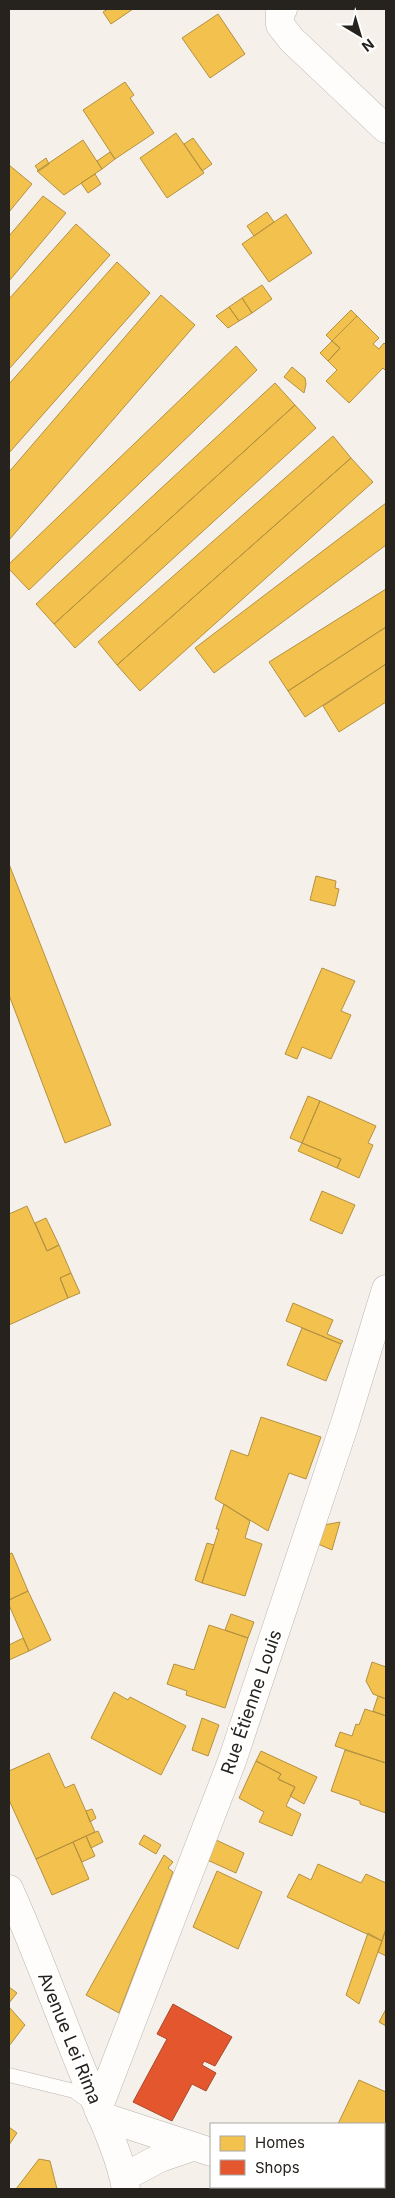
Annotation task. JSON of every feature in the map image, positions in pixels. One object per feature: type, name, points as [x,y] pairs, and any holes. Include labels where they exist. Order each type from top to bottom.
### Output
[{"type":"street","points":[[283,9],[280,12],[280,25],[292,40],[386,129]]},
{"type":"street","name":"Rue Étienne Louis","points":[[100,2112],[232,1761],[345,1423],[380,1329],[386,1289]]},
{"type":"street","name":"Avenue Lei Rima","points":[[9,1888],[100,2112],[125,2183]]},
{"type":"street","points":[[100,2112],[202,2150]]},
{"type":"street","points":[[125,2183],[160,2158],[202,2150]]},
{"type":"lane","points":[[9,2075],[74,2091],[100,2112]]},
{"type":"building: Homes","points":[[108,9],[133,9],[111,24],[103,12]]},
{"type":"building: Homes","points":[[218,14],[245,54],[210,78],[182,38]]},
{"type":"building: Homes","points":[[125,82],[134,95],[130,98],[154,133],[115,159],[83,110]]},
{"type":"building: Homes","points":[[176,133],[204,173],[167,198],[140,158]]},
{"type":"building: Homes","points":[[193,138],[212,164],[202,171],[184,144]]},
{"type":"building: Homes","points":[[83,140],[102,169],[64,195],[37,171]]},
{"type":"building: Homes","points":[[110,152],[115,159],[102,169],[97,161]]},
{"type":"building: Homes","points":[[46,158],[49,164],[39,171],[35,166]]},
{"type":"building: Homes","points":[[9,165],[32,184],[9,212]]},
{"type":"building: Homes","points":[[95,174],[101,184],[88,193],[81,183]]},
{"type":"building: Homes","points":[[43,196],[66,213],[9,281],[9,236]]},
{"type":"building: Homes","points":[[267,212],[274,222],[254,236],[247,226]]},
{"type":"building: Homes","points":[[286,214],[312,253],[269,282],[242,244]]},
{"type":"building: Homes","points":[[76,224],[110,255],[9,369],[9,299]]},
{"type":"building: Homes","points":[[117,262],[150,293],[9,453],[9,384]]},
{"type":"building: Homes","points":[[262,285],[272,299],[252,313],[242,298]]},
{"type":"building: Homes","points":[[161,295],[195,325],[9,540],[9,472]]},
{"type":"building: Homes","points":[[242,298],[252,313],[239,321],[229,307]]},
{"type":"building: Homes","points":[[229,307],[239,321],[228,328],[216,316]]},
{"type":"building: Homes","points":[[351,310],[357,316],[332,341],[326,335]]},
{"type":"building: Homes","points":[[357,316],[379,338],[373,344],[379,349],[384,343],[386,345],[386,371],[383,368],[349,403],[326,381],[337,370],[328,361],[340,348],[332,341]]},
{"type":"building: Homes","points":[[332,341],[340,348],[328,361],[320,353]]},
{"type":"building: Homes","points":[[236,346],[257,370],[29,590],[9,569],[9,564]]},
{"type":"building: Homes","points":[[292,367],[305,378],[304,393],[284,377]]},
{"type":"building: Homes","points":[[275,383],[295,405],[54,624],[36,604]]},
{"type":"building: Homes","points":[[295,405],[316,428],[75,648],[54,624]]},
{"type":"building: Homes","points":[[333,436],[351,458],[117,665],[98,642]]},
{"type":"building: Homes","points":[[351,458],[373,482],[140,691],[117,665]]},
{"type":"building: Homes","points":[[386,503],[386,545],[214,673],[195,648]]},
{"type":"building: Homes","points":[[386,589],[386,627],[288,691],[269,662]]},
{"type":"building: Homes","points":[[386,627],[386,664],[305,717],[288,691]]},
{"type":"building: Homes","points":[[386,664],[386,702],[339,732],[323,706]]},
{"type":"building: Homes","points":[[9,864],[111,1125],[65,1143],[9,995]]},
{"type":"building: Homes","points":[[316,876],[336,881],[335,888],[339,889],[335,906],[310,900]]},
{"type":"building: Homes","points":[[322,968],[355,981],[341,1011],[351,1015],[331,1059],[302,1047],[297,1059],[285,1054]]},
{"type":"building: Homes","points":[[308,1096],[320,1101],[302,1143],[290,1138]]},
{"type":"building: Homes","points":[[320,1101],[376,1126],[368,1143],[373,1145],[359,1178],[337,1168],[341,1159],[302,1143]]},
{"type":"building: Homes","points":[[302,1143],[341,1159],[337,1168],[298,1151]]},
{"type":"building: Homes","points":[[322,1191],[355,1205],[342,1234],[310,1220]]},
{"type":"building: Homes","points":[[27,1206],[47,1251],[59,1245],[71,1273],[60,1278],[68,1298],[9,1325],[9,1214]]},
{"type":"building: Homes","points":[[46,1218],[59,1245],[47,1251],[35,1223]]},
{"type":"building: Homes","points":[[71,1273],[80,1293],[68,1298],[60,1278]]},
{"type":"building: Homes","points":[[293,1303],[333,1320],[327,1334],[343,1341],[341,1344],[286,1321]]},
{"type":"building: Homes","points":[[302,1328],[341,1344],[326,1381],[287,1365]]},
{"type":"building: Homes","points":[[261,1417],[321,1437],[306,1479],[289,1473],[268,1531],[215,1499],[231,1450],[248,1456]]},
{"type":"building: Homes","points":[[224,1504],[250,1521],[245,1538],[262,1544],[245,1596],[202,1583],[219,1529],[216,1529]]},
{"type":"building: Homes","points":[[340,1522],[332,1550],[318,1544],[324,1525]]},
{"type":"building: Homes","points":[[207,1543],[214,1545],[202,1583],[195,1580]]},
{"type":"building: Homes","points":[[12,1553],[28,1591],[9,1600],[9,1554]]},
{"type":"building: Homes","points":[[28,1591],[51,1640],[29,1651],[9,1605],[9,1600]]},
{"type":"building: Homes","points":[[231,1614],[254,1622],[248,1638],[225,1630]]},
{"type":"building: Homes","points":[[209,1625],[248,1638],[225,1708],[186,1695],[187,1691],[167,1684],[174,1664],[194,1670]]},
{"type":"building: Homes","points":[[23,1638],[29,1651],[9,1660],[9,1645]]},
{"type":"building: Homes","points":[[372,1662],[386,1667],[386,1699],[373,1694],[366,1681]]},
{"type":"building: Homes","points":[[114,1692],[128,1700],[130,1697],[186,1726],[161,1775],[91,1738]]},
{"type":"building: Homes","points":[[378,1696],[386,1699],[386,1716],[373,1711]]},
{"type":"building: Homes","points":[[365,1709],[386,1716],[386,1763],[335,1746],[340,1732],[352,1736],[356,1724],[359,1725]]},
{"type":"building: Homes","points":[[202,1718],[219,1725],[208,1756],[192,1750]]},
{"type":"building: Homes","points":[[345,1750],[386,1763],[386,1813],[331,1791]]},
{"type":"building: Homes","points":[[261,1751],[317,1777],[304,1804],[290,1796],[295,1787],[278,1779],[281,1774],[256,1761]]},
{"type":"building: Homes","points":[[49,1753],[65,1788],[74,1784],[95,1832],[36,1859],[9,1800],[9,1771]]},
{"type":"building: Homes","points":[[256,1761],[281,1774],[278,1779],[295,1787],[286,1806],[301,1814],[292,1836],[259,1822],[264,1812],[239,1798]]},
{"type":"building: Homes","points":[[92,1809],[96,1818],[90,1822],[86,1811]]},
{"type":"building: Homes","points":[[98,1831],[103,1842],[91,1848],[86,1836]]},
{"type":"building: Homes","points":[[144,1835],[161,1845],[156,1854],[139,1844]]},
{"type":"building: Homes","points":[[86,1836],[95,1856],[82,1862],[73,1842]]},
{"type":"building: Homes","points":[[214,1839],[244,1853],[236,1873],[205,1859]]},
{"type":"building: Homes","points":[[73,1842],[89,1879],[52,1895],[36,1859]]},
{"type":"building: Homes","points":[[164,1855],[173,1862],[168,1868],[173,1872],[119,2013],[86,1995]]},
{"type":"building: Homes","points":[[318,1864],[361,1883],[366,1874],[386,1883],[386,1928],[382,1941],[287,1897],[299,1874],[311,1880]]},
{"type":"building: Homes","points":[[217,1871],[262,1892],[238,1949],[193,1927]]},
{"type":"building: Homes","points":[[386,1932],[386,1956],[378,1952]]},
{"type":"building: Homes","points":[[368,1933],[382,1941],[359,2004],[346,1995]]},
{"type":"building: Homes","points":[[9,1987],[17,1993],[9,2003]]},
{"type":"building: Homes","points":[[9,2007],[25,2025],[9,2046]]},
{"type":"building: Homes","points":[[386,2009],[386,2026],[379,2022]]},
{"type":"building: Homes","points":[[359,2080],[386,2092],[385,2184],[385,2123],[338,2123]]},
{"type":"building: Homes","points":[[9,2127],[17,2133],[9,2145]]},
{"type":"building: Homes","points":[[39,2159],[50,2161],[57,2189],[16,2189]]},
{"type":"building: Homes","points":[[355,2188],[382,2188],[382,2189]]},
{"type":"building: Shops","points":[[173,2004],[232,2037],[215,2066],[204,2061],[202,2065],[216,2073],[206,2091],[192,2084],[172,2121],[133,2102],[167,2039],[157,2034]]}]
